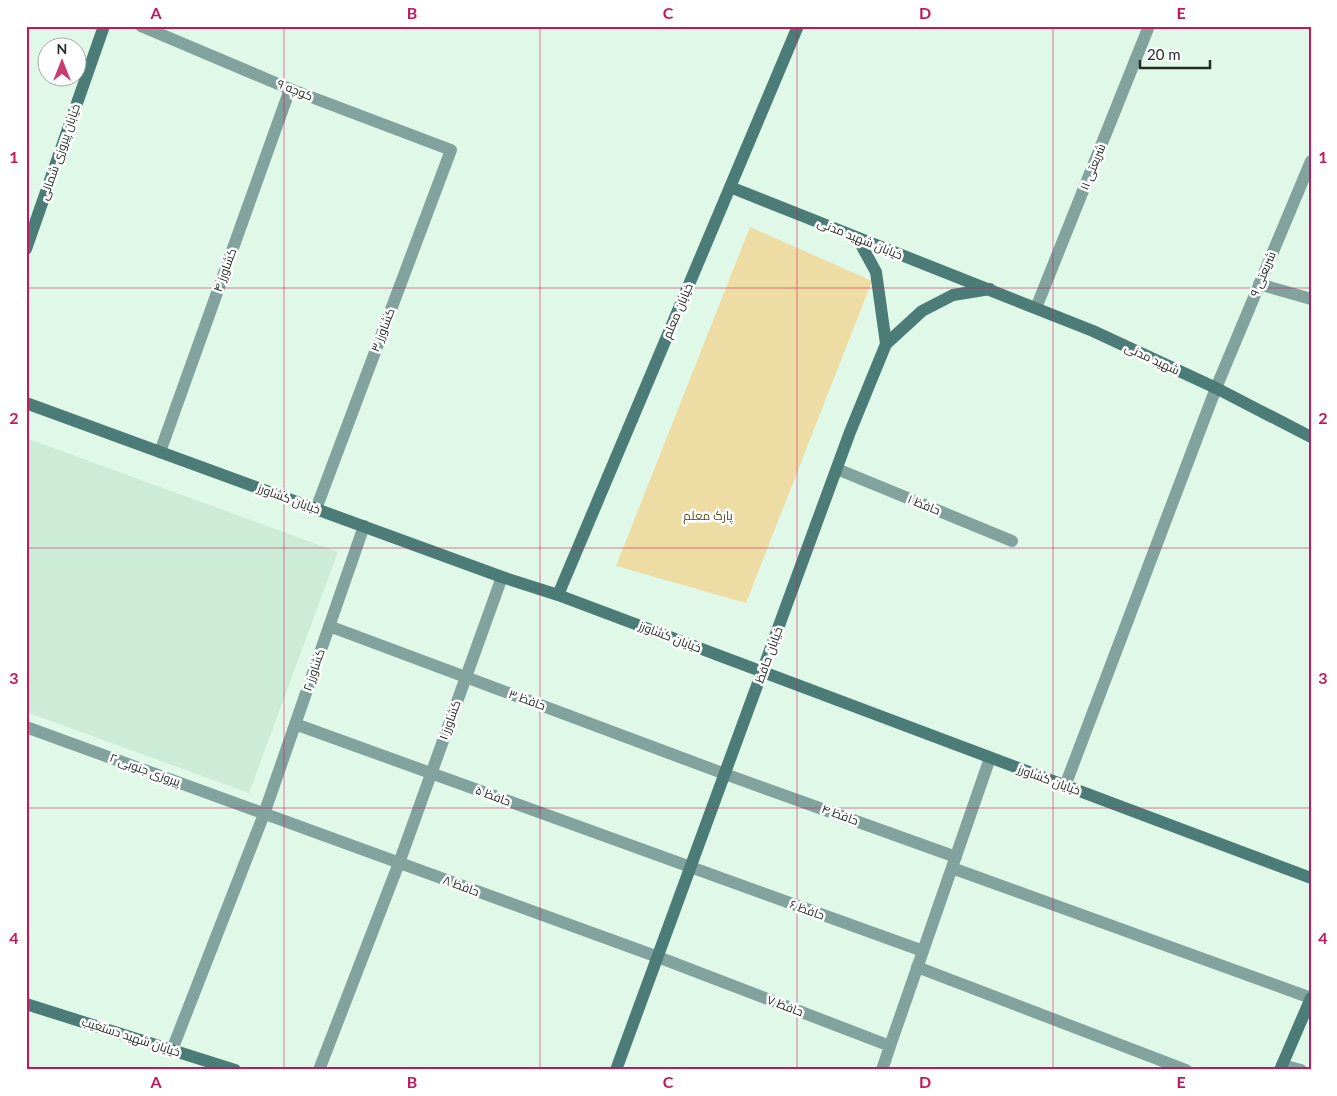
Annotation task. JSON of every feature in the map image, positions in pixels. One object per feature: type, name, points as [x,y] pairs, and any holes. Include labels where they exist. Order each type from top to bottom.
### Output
[{"type":"street","name":"خیابان پیروزی شمالی","points":[[26,249],[104,26]]},
{"type":"street","name":"کوچه ۹","points":[[141,26],[290,89],[451,150]]},
{"type":"street","name":"خیابان معلم","points":[[558,595],[798,26]]},
{"type":"street","name":"شریعتی ۱۱","points":[[1036,308],[1149,26]]},
{"type":"street","name":"کشاورز ۴","points":[[160,452],[290,89]]},
{"type":"street","name":"کشاورز ۳","points":[[316,509],[451,150]]},
{"type":"street","name":"شریعتی ۹","points":[[1065,786],[1216,388],[1311,161]]},
{"type":"street","name":"خیابان شهید مدنی","points":[[730,187],[858,239],[990,289]]},
{"type":"street","name":"خیابان حافظ","points":[[616,1070],[837,469],[886,344],[876,272],[858,239]]},
{"type":"street","points":[[1259,284],[1311,299]]},
{"type":"street","name":"شهید مدنی","points":[[990,289],[1093,332],[1216,388],[1311,437]]},
{"type":"street","points":[[886,344],[922,311],[953,296],[990,289]]},
{"type":"street","name":"خیایان کشاورز","points":[[26,403],[502,577],[558,595],[1311,878]]},
{"type":"street","name":"حافظ ۱","points":[[837,469],[1012,541]]},
{"type":"street","name":"کشاورز ۲","points":[[172,1050],[264,814],[364,526]]},
{"type":"street","name":"کشاورز ۱","points":[[319,1070],[399,863],[502,577]]},
{"type":"street","name":"حافظ ۳","points":[[329,626],[725,774]]},
{"type":"street","name":"حافظ ۵","points":[[295,724],[691,868]]},
{"type":"street","name":"پیروزی جنوبی ۲","points":[[26,727],[264,814]]},
{"type":"street","points":[[882,1070],[990,758]]},
{"type":"street","name":"حافظ ۴","points":[[725,774],[1311,998]]},
{"type":"street","name":"حافظ ۸","points":[[264,814],[658,957]]},
{"type":"street","name":"حافظ ۶","points":[[691,868],[923,951]]},
{"type":"street","name":"حافظ ۷","points":[[658,957],[890,1046]]},
{"type":"street","points":[[917,967],[1186,1070]]},
{"type":"street","points":[[1301,1070],[1281,1068],[1311,998]]},
{"type":"street","name":"خیایان شهید دستغیب","points":[[26,1004],[235,1070]]},
{"type":"shaded area","points":[[26,438],[338,552],[249,793],[26,712]]},
{"type":"green space","name":"پارک معلم","points":[[750,227],[872,281],[746,603],[616,566]]}]
